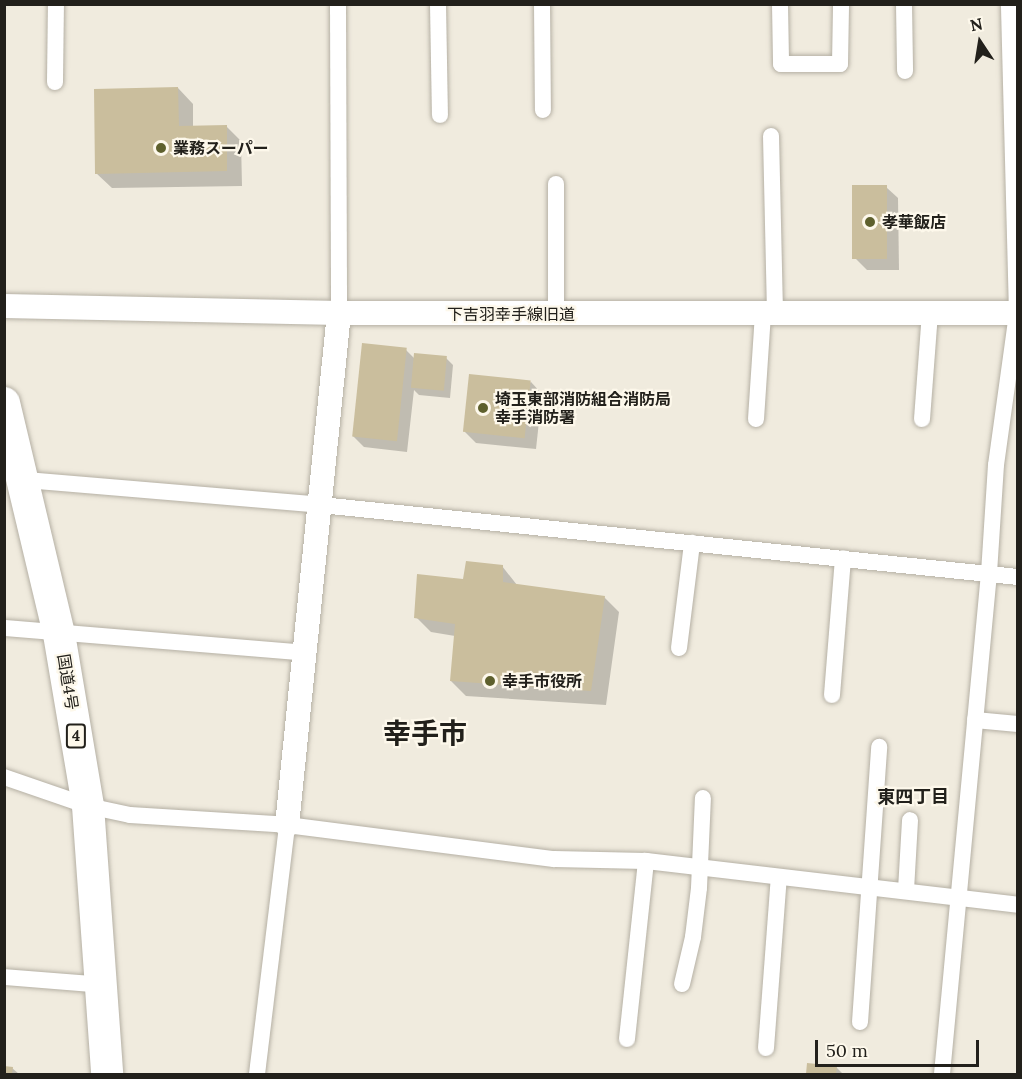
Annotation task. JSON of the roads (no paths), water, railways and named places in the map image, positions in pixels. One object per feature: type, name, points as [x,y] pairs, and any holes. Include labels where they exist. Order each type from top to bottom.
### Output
[{"type":"highway","name":"国道4号","points":[[4,403],[25,480],[59,634],[88,806],[103,985],[107,1074]]},
{"type":"street","points":[[55,82],[56,4]]},
{"type":"street","points":[[257,1074],[287,825],[339,313],[338,4]]},
{"type":"street","points":[[438,4],[440,116]]},
{"type":"street","points":[[542,4],[543,111]]},
{"type":"street","points":[[780,4],[781,64],[840,64],[841,4]]},
{"type":"street","points":[[904,4],[905,71]]},
{"type":"street","points":[[942,1074],[989,573],[996,465],[1017,313],[1010,184],[1009,4]]},
{"type":"street","points":[[756,419],[769,314],[771,136]]},
{"type":"street","points":[[555,184],[556,314]]},
{"type":"street","name":"下吉羽幸手線旧道","points":[[4,306],[339,313],[1017,313]]},
{"type":"street","points":[[922,419],[930,313]]},
{"type":"street","points":[[25,480],[321,505],[1017,577]]},
{"type":"street","points":[[679,648],[692,543]]},
{"type":"street","points":[[832,695],[843,558]]},
{"type":"street","points":[[4,628],[305,653]]},
{"type":"street","points":[[975,720],[1017,724]]},
{"type":"street","points":[[860,1022],[879,747]]},
{"type":"street","points":[[4,777],[88,806],[130,815],[287,825],[555,859],[646,861],[698,869],[869,885],[1017,905]]},
{"type":"street","points":[[682,984],[693,937],[703,798]]},
{"type":"street","points":[[906,891],[910,820]]},
{"type":"street","points":[[627,1039],[646,861]]},
{"type":"street","points":[[766,1048],[779,877]]},
{"type":"street","points":[[4,977],[103,985]]},
{"type":"place","name":"業務スーパー","points":[[161,148]]},
{"type":"place","name":"孝華飯店","points":[[870,222]]},
{"type":"place","name":"埼玉東部消防組合消防局 幸手消防署","points":[[483,408]]},
{"type":"place","name":"幸手市役所","points":[[490,681]]},
{"type":"district","name":"幸手市","points":[[425,733]]},
{"type":"district","name":"東四丁目","points":[[913,797]]}]
